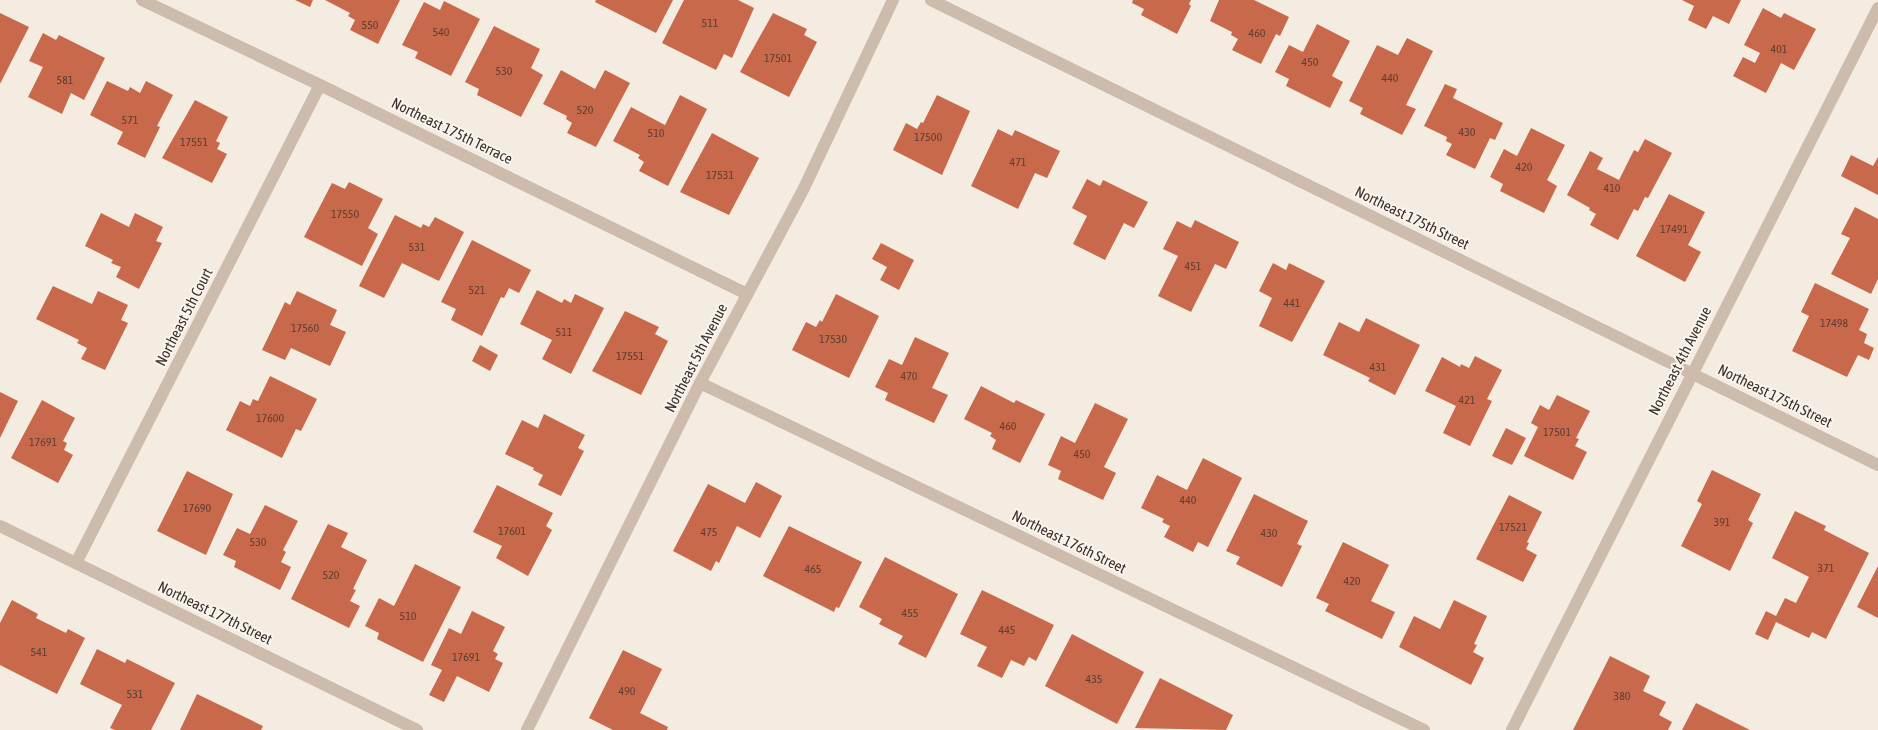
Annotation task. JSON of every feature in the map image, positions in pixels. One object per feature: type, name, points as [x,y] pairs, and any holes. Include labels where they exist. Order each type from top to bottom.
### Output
[{"type":"street","name":"Northeast 175th Terrace","points":[[142,0],[746,294]]},
{"type":"street","name":"Northeast 5th Avenue","points":[[527,730],[700,383],[803,190],[893,0]]},
{"type":"street","name":"Northeast 175th Street","points":[[931,0],[1878,465]]},
{"type":"street","name":"Northeast 4th Avenue","points":[[1512,730],[1878,8]]},
{"type":"street","name":"Northeast 5th Court","points":[[76,563],[320,85]]},
{"type":"street","name":"Northeast 176th Street","points":[[700,383],[1424,730]]},
{"type":"street","name":"Northeast 177th Street","points":[[0,526],[417,730]]},
{"type":"building","points":[[295,0],[313,0],[310,7]]},
{"type":"building","points":[[325,0],[400,0],[378,44],[350,30],[355,20],[348,16],[350,13]]},
{"type":"building","points":[[596,0],[673,0],[656,33],[595,2]]},
{"type":"building","points":[[684,0],[738,0],[754,8],[732,58],[724,54],[716,70],[662,43]]},
{"type":"building","points":[[1133,0],[1191,0],[1189,4],[1191,6],[1177,34],[1141,15],[1144,9],[1132,3]]},
{"type":"building","points":[[1219,0],[1254,0],[1289,17],[1280,36],[1276,34],[1261,64],[1232,50],[1238,39],[1231,35],[1232,32],[1210,21]]},
{"type":"building","points":[[1682,0],[1741,0],[1729,24],[1713,16],[1706,29],[1688,20],[1694,6]]},
{"type":"building","points":[[444,1],[480,19],[451,76],[415,58],[418,52],[402,45],[424,2],[440,10]]},
{"type":"building","points":[[1763,8],[1781,18],[1784,13],[1816,29],[1794,70],[1781,63],[1766,93],[1733,76],[1743,57],[1755,63],[1760,53],[1744,45]]},
{"type":"building","points":[[0,13],[29,27],[0,84]]},
{"type":"building","points":[[773,13],[807,29],[804,35],[817,42],[789,97],[740,72]]},
{"type":"building","points":[[1317,24],[1350,41],[1332,76],[1343,82],[1330,108],[1286,86],[1289,79],[1275,72],[1289,45],[1303,52]]},
{"type":"building","points":[[494,26],[540,49],[531,68],[543,75],[521,117],[477,95],[479,89],[465,82]]},
{"type":"building","points":[[43,33],[56,40],[59,35],[105,58],[84,100],[71,93],[62,114],[28,97],[43,67],[29,61]]},
{"type":"building","points":[[1407,38],[1433,51],[1406,105],[1416,109],[1402,135],[1360,114],[1363,108],[1349,101],[1377,45],[1398,55]]},
{"type":"building","points":[[561,70],[595,89],[605,70],[630,83],[596,147],[567,133],[572,123],[566,119],[567,116],[543,104]]},
{"type":"building","points":[[107,81],[128,91],[130,87],[140,93],[146,81],[173,95],[157,126],[160,127],[145,158],[117,144],[123,132],[90,115]]},
{"type":"building","points":[[1445,84],[1457,89],[1453,98],[1503,123],[1495,140],[1490,138],[1475,169],[1446,155],[1452,144],[1446,141],[1447,137],[1424,126]]},
{"type":"building","points":[[680,95],[707,109],[668,186],[639,171],[644,162],[638,158],[640,155],[613,141],[631,107],[665,125]]},
{"type":"building","points":[[937,95],[970,111],[942,175],[893,150],[906,123],[917,129],[921,122],[923,123]]},
{"type":"building","points":[[195,100],[228,117],[216,141],[220,143],[217,149],[227,154],[212,183],[162,158]]},
{"type":"building","points":[[1531,128],[1565,145],[1547,180],[1557,186],[1544,213],[1500,191],[1503,184],[1490,177],[1504,149],[1517,156]]},
{"type":"building","points":[[998,129],[1012,136],[1015,130],[1060,151],[1047,178],[1035,173],[1018,209],[971,186]]},
{"type":"building","points":[[712,133],[759,158],[729,215],[680,192]]},
{"type":"building","points":[[1645,139],[1672,153],[1648,198],[1645,197],[1638,211],[1634,209],[1618,240],[1590,225],[1596,214],[1589,210],[1590,208],[1567,195],[1590,151],[1603,158],[1597,169],[1619,180],[1634,150],[1638,152]]},
{"type":"building","points":[[1851,155],[1873,166],[1878,157],[1878,195],[1841,176]]},
{"type":"building","points":[[1087,179],[1100,186],[1103,180],[1148,202],[1134,228],[1124,223],[1105,260],[1073,244],[1087,216],[1072,208]]},
{"type":"building","points":[[349,182],[383,199],[368,228],[378,234],[362,266],[304,237],[332,183],[345,189]]},
{"type":"building","points":[[1669,194],[1705,212],[1688,245],[1701,252],[1685,282],[1636,256]]},
{"type":"building","points":[[1855,207],[1878,219],[1878,279],[1871,294],[1831,274],[1850,238],[1841,234]]},
{"type":"building","points":[[101,213],[129,227],[135,213],[163,227],[156,241],[162,243],[139,289],[116,277],[121,267],[111,263],[113,260],[85,246]]},
{"type":"building","points":[[395,215],[421,228],[423,224],[429,227],[435,217],[464,232],[439,281],[402,263],[384,298],[359,286]]},
{"type":"building","points":[[1195,220],[1239,242],[1226,269],[1215,264],[1191,312],[1158,296],[1178,256],[1163,249],[1177,221],[1191,228]]},
{"type":"building","points":[[472,240],[531,270],[519,293],[509,288],[504,298],[501,297],[482,336],[451,320],[456,309],[441,302]]},
{"type":"building","points":[[881,243],[914,260],[899,290],[880,280],[887,267],[872,259]]},
{"type":"building","points":[[1273,263],[1286,270],[1289,263],[1325,281],[1292,342],[1259,326],[1272,298],[1259,291]]},
{"type":"building","points":[[1815,283],[1869,309],[1859,330],[1867,334],[1864,343],[1874,348],[1869,360],[1858,355],[1847,377],[1792,351],[1809,316],[1801,312]]},
{"type":"building","points":[[53,286],[92,304],[98,291],[128,305],[121,320],[128,323],[105,370],[81,359],[87,348],[77,343],[79,340],[36,319]]},
{"type":"building","points":[[537,290],[562,303],[564,299],[571,303],[575,294],[604,308],[571,374],[542,359],[552,340],[520,324]]},
{"type":"building","points":[[297,291],[337,310],[330,325],[346,332],[330,366],[291,348],[285,360],[262,350],[285,302],[290,305]]},
{"type":"building","points":[[836,294],[879,316],[849,378],[792,350],[806,322],[816,327],[820,320],[822,322]]},
{"type":"building","points":[[625,311],[659,327],[655,334],[668,341],[641,395],[592,371]]},
{"type":"building","points":[[1366,318],[1420,345],[1395,395],[1368,381],[1370,378],[1323,355],[1339,322],[1359,332]]},
{"type":"building","points":[[915,337],[949,353],[932,388],[948,395],[934,423],[885,400],[888,393],[875,387],[889,359],[902,365]]},
{"type":"building","points":[[480,345],[498,355],[490,371],[472,361]]},
{"type":"building","points":[[1475,356],[1502,370],[1487,399],[1492,401],[1470,446],[1443,433],[1456,406],[1425,391],[1442,357],[1460,367],[1461,364],[1469,368]]},
{"type":"building","points":[[270,376],[317,399],[301,431],[296,429],[282,458],[226,430],[240,401],[250,406],[253,399],[258,401]]},
{"type":"building","points":[[981,386],[1014,403],[1016,400],[1045,414],[1020,463],[992,449],[996,440],[990,436],[992,433],[964,419]]},
{"type":"building","points":[[0,392],[18,401],[0,438]]},
{"type":"building","points":[[1557,395],[1590,411],[1576,438],[1579,439],[1575,446],[1587,452],[1573,480],[1524,456],[1538,427],[1531,423],[1540,405],[1549,410]]},
{"type":"building","points":[[42,400],[75,418],[63,441],[67,443],[64,450],[73,455],[58,483],[11,458]]},
{"type":"building","points":[[1095,403],[1128,419],[1104,467],[1116,473],[1103,500],[1058,479],[1061,471],[1048,465],[1061,436],[1075,443]]},
{"type":"building","points":[[544,414],[585,435],[578,448],[584,451],[561,496],[538,485],[543,475],[533,470],[534,468],[505,454],[522,420],[538,428]]},
{"type":"building","points":[[1506,428],[1526,438],[1512,465],[1492,456]]},
{"type":"building","points":[[1203,458],[1242,478],[1208,547],[1198,542],[1193,552],[1164,537],[1170,526],[1162,522],[1164,519],[1141,508],[1157,475],[1187,490]]},
{"type":"building","points":[[1712,470],[1761,494],[1748,520],[1753,523],[1730,571],[1681,546],[1702,504],[1697,501]]},
{"type":"building","points":[[187,471],[233,494],[206,555],[157,531]]},
{"type":"building","points":[[756,482],[782,496],[760,538],[737,526],[719,563],[716,561],[711,571],[673,551],[708,484],[745,503]]},
{"type":"building","points":[[497,485],[553,513],[546,526],[552,530],[528,576],[496,558],[502,546],[473,532]]},
{"type":"building","points":[[1254,494],[1308,521],[1297,544],[1302,546],[1282,587],[1236,564],[1240,557],[1226,551]]},
{"type":"building","points":[[1509,495],[1542,512],[1527,542],[1529,543],[1526,549],[1537,555],[1523,582],[1476,559]]},
{"type":"building","points":[[265,505],[298,521],[283,550],[286,552],[281,562],[291,567],[280,590],[234,567],[236,561],[223,555],[237,528],[250,534]]},
{"type":"building","points":[[1795,511],[1826,526],[1824,530],[1869,553],[1826,639],[1812,632],[1809,638],[1776,622],[1768,640],[1755,634],[1766,611],[1776,616],[1785,598],[1796,603],[1809,577],[1772,558]]},
{"type":"building","points":[[328,524],[348,533],[341,547],[367,560],[353,589],[356,590],[350,601],[360,606],[349,628],[291,599]]},
{"type":"building","points":[[789,526],[862,562],[839,608],[836,607],[834,612],[763,576]]},
{"type":"building","points":[[1343,542],[1389,565],[1371,601],[1395,612],[1382,639],[1325,611],[1329,604],[1316,598]]},
{"type":"building","points":[[885,557],[958,594],[926,658],[898,644],[903,636],[879,624],[882,619],[859,607]]},
{"type":"building","points":[[415,564],[461,587],[423,662],[377,639],[379,633],[365,626],[379,598],[394,606]]},
{"type":"building","points":[[1878,566],[1878,618],[1857,607]]},
{"type":"building","points":[[982,590],[1054,625],[1036,661],[1029,657],[1024,666],[1011,660],[1002,678],[977,666],[987,647],[960,634]]},
{"type":"building","points":[[12,600],[38,614],[36,618],[66,633],[68,629],[85,638],[57,694],[0,665],[0,623]]},
{"type":"building","points":[[1454,600],[1487,616],[1474,644],[1477,645],[1473,652],[1484,658],[1471,685],[1399,647],[1414,616],[1440,629]]},
{"type":"building","points":[[472,611],[505,627],[493,651],[498,654],[495,659],[503,663],[489,692],[457,676],[444,702],[429,695],[442,670],[431,665],[449,628],[461,634]]},
{"type":"building","points":[[1072,634],[1144,672],[1117,724],[1045,686]]},
{"type":"building","points":[[97,649],[125,663],[127,659],[175,683],[151,730],[115,730],[110,728],[122,705],[80,684]]},
{"type":"building","points":[[623,650],[662,669],[640,713],[668,727],[667,730],[613,730],[589,718]]},
{"type":"building","points":[[1610,656],[1650,676],[1643,691],[1666,702],[1659,715],[1672,722],[1668,730],[1573,730]]},
{"type":"building","points":[[1160,678],[1233,715],[1226,730],[1135,728]]},
{"type":"building","points":[[197,694],[263,726],[261,730],[180,730]]},
{"type":"building","points":[[1696,703],[1750,730],[1682,730]]}]
